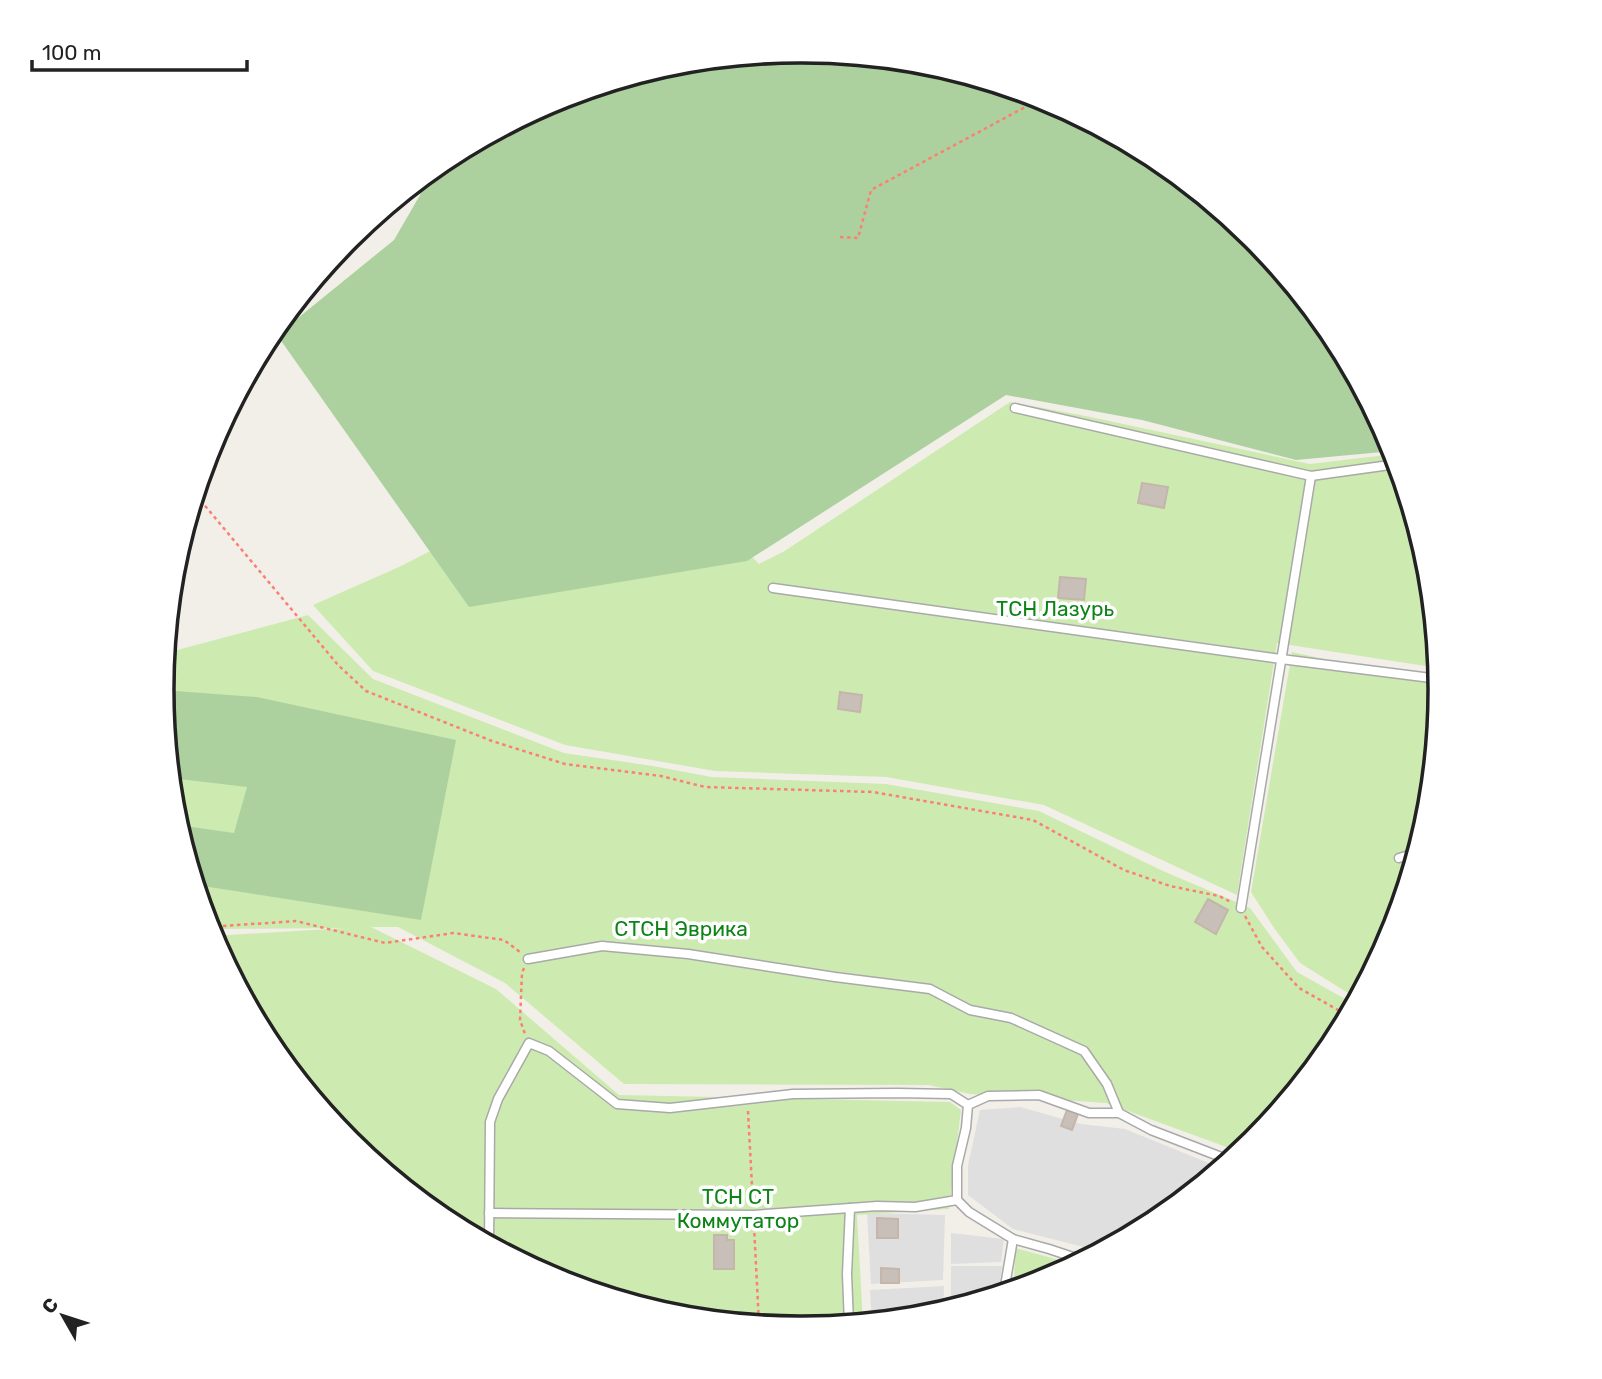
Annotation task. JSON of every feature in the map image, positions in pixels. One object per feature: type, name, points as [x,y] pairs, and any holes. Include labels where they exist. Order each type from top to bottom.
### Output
[{"type":"lane","points":[[1015,408],[1311,475],[1386,465]]},
{"type":"lane","points":[[1241,908],[1311,475]]},
{"type":"lane","points":[[773,587],[1427,678]]},
{"type":"lane","points":[[1399,859],[1404,857]]},
{"type":"lane","points":[[528,959],[602,946],[688,954],[930,989],[970,1010],[1011,1018],[1084,1051],[1107,1084],[1119,1113]]},
{"type":"lane","points":[[489,1233],[490,1122],[498,1098],[529,1043],[550,1051],[617,1104],[670,1108],[793,1094],[898,1093],[951,1094],[968,1105]]},
{"type":"lane","points":[[968,1105],[988,1096],[1039,1096],[1089,1113],[1119,1113],[1151,1130],[1219,1156]]},
{"type":"lane","points":[[968,1105],[966,1128],[957,1166],[957,1200],[969,1212],[1013,1240],[1068,1255]]},
{"type":"lane","points":[[489,1213],[753,1215],[877,1206],[915,1208],[957,1200]]},
{"type":"lane","points":[[849,1314],[847,1274],[850,1208]]},
{"type":"lane","points":[[1006,1282],[1013,1240]]},
{"type":"path","points":[[840,237],[858,237],[871,190],[1027,106]]},
{"type":"path","points":[[203,504],[338,666],[366,691],[492,741],[565,764],[662,776],[705,787],[873,792],[1034,820],[1124,870],[1170,886],[1219,896],[1241,908],[1262,947],[1299,988],[1339,1010]]},
{"type":"path","points":[[221,926],[296,921],[385,943],[453,933],[505,940],[528,959],[522,973],[520,1020],[529,1043]]},
{"type":"path","points":[[748,1099],[758,1315]]},
{"type":"shaded area","points":[[1020,1107],[1081,1124],[1125,1129],[1211,1164],[1149,1210],[1085,1247],[1013,1229],[968,1195],[968,1165],[980,1110]]},
{"type":"shaded area","points":[[867,1213],[945,1215],[943,1280],[871,1284]]},
{"type":"shaded area","points":[[951,1233],[1004,1239],[1001,1262],[951,1264]]},
{"type":"shaded area","points":[[951,1266],[1002,1266],[999,1284],[951,1297]]},
{"type":"shaded area","points":[[944,1286],[943,1299],[871,1312],[870,1290]]},
{"type":"green space","points":[[760,64],[842,64],[883,68],[963,84],[1041,111],[1114,147],[1182,192],[1214,218],[1272,276],[1322,341],[1344,376],[1381,452],[1296,460],[1142,420],[1006,395],[747,561],[469,607],[281,340],[295,320],[394,240],[422,190],[453,169],[524,128],[600,96],[679,75]]},
{"type":"green space","name":"ТСН Лазурь","points":[[1010,402],[1310,464],[1382,455],[1406,527],[1415,567],[1427,666],[1277,643],[1237,895],[1044,805],[886,777],[715,771],[565,745],[373,671],[313,605],[399,567],[641,443],[759,564],[783,552]]},
{"type":"green space","name":"СТСН Эврика","points":[[308,615],[373,679],[564,753],[712,777],[886,784],[1039,811],[1163,871],[1250,908],[1297,972],[1346,999],[1298,1071],[1272,1103],[1228,1148],[1106,1103],[970,1094],[928,1085],[624,1084],[505,983],[398,927],[371,927],[496,989],[619,1095],[950,1102],[961,1110],[949,1209],[857,1215],[862,1313],[760,1315],[719,1311],[639,1295],[600,1283],[524,1251],[488,1232],[420,1187],[358,1133],[330,1103],[280,1038],[258,1003],[225,935],[346,928],[222,929],[196,852],[180,771],[174,690],[176,650]]},
{"type":"green space","points":[[1292,652],[1428,682],[1422,771],[1406,852],[1380,929],[1349,994],[1300,963],[1251,892]]},
{"type":"green space","points":[[174,691],[257,697],[456,740],[421,920],[207,887],[190,827],[234,833],[247,787],[181,779]]},
{"type":"green space","points":[[1015,1248],[1059,1260],[1041,1268],[1014,1278]]},
{"type":"building","points":[[1142,483],[1168,487],[1164,508],[1138,503]]},
{"type":"building","points":[[1060,577],[1086,579],[1084,600],[1058,598]]},
{"type":"building","points":[[840,692],[862,695],[860,712],[838,709]]},
{"type":"building","points":[[1208,899],[1228,910],[1216,934],[1195,922]]},
{"type":"building","points":[[1067,1110],[1078,1114],[1072,1130],[1061,1126]]},
{"type":"building","points":[[877,1218],[898,1219],[898,1238],[877,1238]]},
{"type":"building","points":[[714,1235],[727,1235],[727,1240],[734,1240],[734,1269],[714,1269]]},
{"type":"building","points":[[881,1268],[899,1269],[899,1283],[881,1283]]},
{"type":"park label","name":"ТСН СТ Коммутатор","points":[[738,1209]]}]
